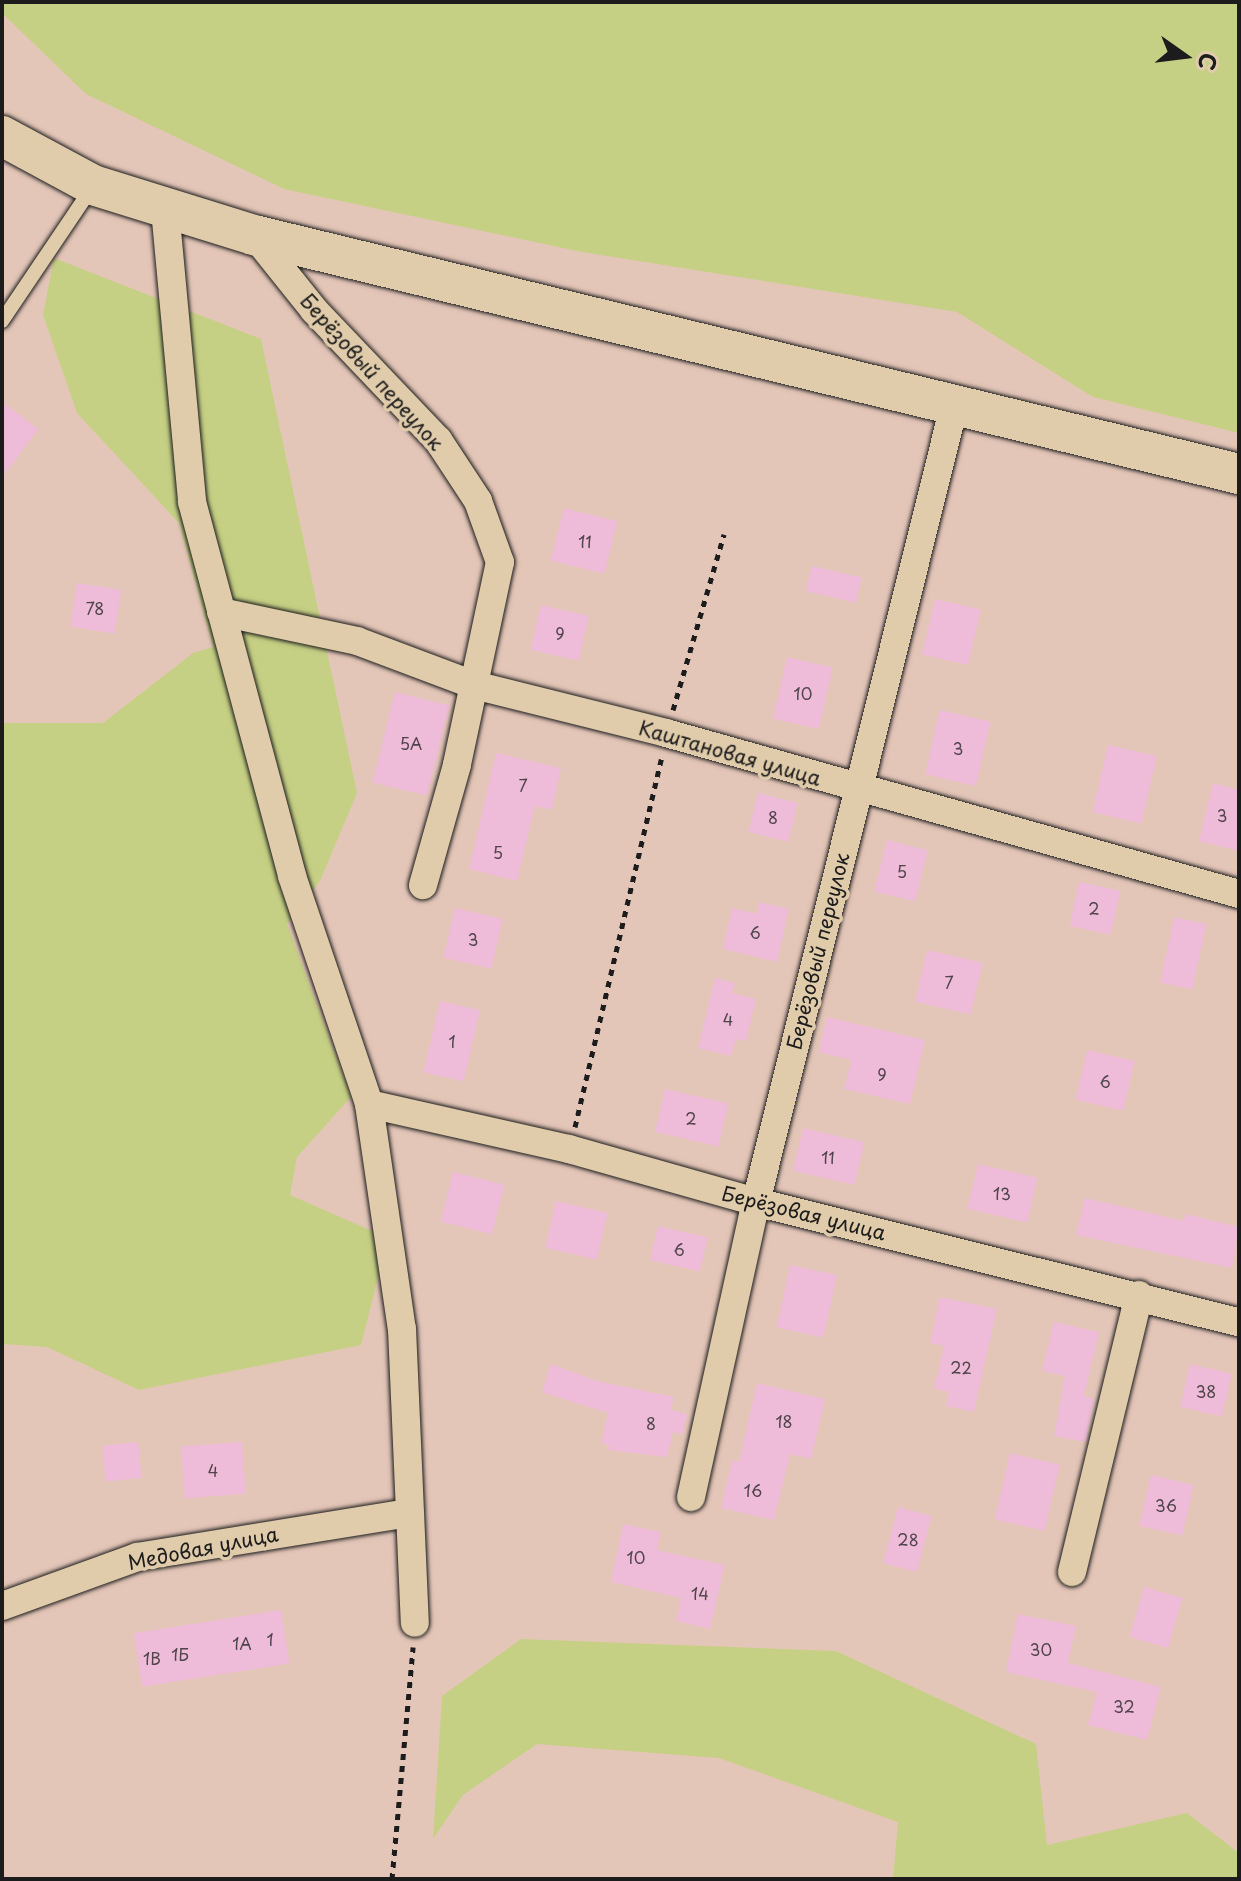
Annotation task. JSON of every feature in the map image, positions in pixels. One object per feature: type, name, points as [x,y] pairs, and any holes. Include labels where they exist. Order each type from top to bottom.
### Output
[{"type":"main road","points":[[16,145],[93,185],[254,235],[1239,474]]},
{"type":"street","points":[[165,209],[192,502],[292,876],[369,1104],[402,1329],[415,1623]]},
{"type":"street","name":"Берёзовый переулок","points":[[254,235],[314,310],[438,440],[478,501],[500,562],[474,685],[423,885]]},
{"type":"street","name":"Берёзовый переулок","points":[[691,1497],[756,1202],[954,406]]},
{"type":"street","name":"Каштановая улица","points":[[221,612],[357,641],[474,685],[666,733],[1239,894]]},
{"type":"street","name":"Берёзовая улица","points":[[369,1104],[569,1149],[756,1202],[1239,1322]]},
{"type":"street","points":[[1072,1572],[1139,1295]]},
{"type":"street","name":"Медовая улица","points":[[2,1606],[137,1557],[409,1513]]},
{"type":"lane","points":[[2,321],[93,185]]},
{"type":"path","points":[[569,1149],[666,733],[724,534]]},
{"type":"path","points":[[392,1879],[415,1623]]},
{"type":"green space","points":[[2,2],[1239,2],[1239,433],[1093,397],[957,312],[582,252],[284,189],[86,94],[2,13]]},
{"type":"green space","points":[[54,258],[261,339],[357,793],[320,881],[287,924],[351,1097],[297,1157],[290,1195],[388,1238],[361,1345],[139,1390],[47,1347],[2,1344],[2,723],[103,723],[193,653],[213,647],[179,523],[77,413],[43,315]]},
{"type":"green space","points":[[521,1639],[836,1651],[1036,1744],[1047,1845],[1187,1813],[1239,1853],[1239,1879],[893,1879],[898,1822],[719,1758],[537,1744],[463,1795],[433,1839],[442,1696]]},
{"type":"building","points":[[2,402],[38,429],[2,478]]},
{"type":"building","points":[[564,508],[617,521],[604,574],[551,560]]},
{"type":"building","points":[[812,566],[862,577],[856,603],[806,591]]},
{"type":"building","points":[[77,583],[121,590],[115,633],[70,626]]},
{"type":"building","points":[[935,599],[981,610],[968,665],[922,655]]},
{"type":"building","points":[[541,605],[589,616],[578,661],[531,650]]},
{"type":"building","points":[[787,657],[833,668],[819,729],[773,718]]},
{"type":"building","points":[[395,692],[449,706],[427,796],[373,782]]},
{"type":"building","points":[[940,710],[991,722],[976,786],[925,774]]},
{"type":"building","points":[[1108,745],[1157,756],[1141,823],[1092,812]]},
{"type":"building","points":[[496,753],[561,768],[552,810],[535,806],[517,881],[469,869]]},
{"type":"building","points":[[1213,783],[1239,790],[1239,851],[1199,841]]},
{"type":"building","points":[[758,793],[798,803],[788,842],[748,832]]},
{"type":"building","points":[[887,840],[928,850],[915,902],[874,891]]},
{"type":"building","points":[[1079,882],[1120,891],[1111,935],[1070,926]]},
{"type":"building","points":[[759,902],[789,909],[777,962],[723,949],[732,908],[757,914]]},
{"type":"building","points":[[455,908],[503,919],[491,969],[444,958]]},
{"type":"building","points":[[1174,917],[1206,924],[1192,989],[1160,983]]},
{"type":"building","points":[[927,950],[983,963],[971,1014],[915,1002]]},
{"type":"building","points":[[715,978],[735,983],[732,993],[756,999],[746,1041],[736,1039],[731,1056],[698,1048]]},
{"type":"building","points":[[440,1001],[480,1010],[464,1081],[424,1072]]},
{"type":"building","points":[[827,1017],[925,1040],[910,1104],[844,1089],[851,1060],[819,1052]]},
{"type":"building","points":[[1087,1050],[1135,1061],[1123,1111],[1076,1100]]},
{"type":"building","points":[[665,1089],[728,1104],[718,1146],[655,1132]]},
{"type":"building","points":[[803,1128],[864,1142],[854,1185],[793,1171]]},
{"type":"building","points":[[978,1164],[1037,1178],[1027,1223],[968,1209]]},
{"type":"building","points":[[453,1172],[504,1185],[492,1234],[441,1221]]},
{"type":"building","points":[[1085,1198],[1184,1221],[1186,1214],[1239,1227],[1232,1268],[1076,1235]]},
{"type":"building","points":[[556,1201],[608,1213],[597,1260],[545,1248]]},
{"type":"building","points":[[658,1226],[708,1237],[700,1272],[650,1260]]},
{"type":"building","points":[[790,1265],[837,1275],[824,1338],[777,1328]]},
{"type":"building","points":[[940,1297],[997,1309],[974,1412],[946,1406],[949,1392],[934,1389],[944,1346],[930,1343]]},
{"type":"building","points":[[1054,1322],[1099,1332],[1084,1396],[1094,1399],[1085,1442],[1054,1436],[1065,1376],[1042,1371]]},
{"type":"building","points":[[551,1364],[597,1381],[674,1397],[671,1410],[687,1414],[683,1434],[673,1432],[667,1457],[608,1450],[609,1445],[601,1443],[608,1413],[542,1392]]},
{"type":"building","points":[[1190,1364],[1232,1374],[1222,1417],[1180,1407]]},
{"type":"building","points":[[757,1383],[825,1399],[811,1459],[790,1454],[774,1520],[721,1508],[732,1460],[739,1462]]},
{"type":"building","points":[[138,1442],[142,1478],[106,1482],[102,1446]]},
{"type":"building","points":[[242,1442],[246,1494],[185,1498],[181,1446]]},
{"type":"building","points":[[1010,1453],[1060,1464],[1044,1531],[995,1519]]},
{"type":"building","points":[[1151,1475],[1194,1485],[1182,1536],[1139,1526]]},
{"type":"building","points":[[898,1507],[932,1516],[917,1572],[883,1563]]},
{"type":"building","points":[[623,1524],[661,1532],[657,1550],[725,1565],[710,1629],[676,1621],[681,1598],[611,1582]]},
{"type":"building","points":[[1144,1587],[1182,1598],[1168,1648],[1130,1637]]},
{"type":"building","points":[[281,1610],[289,1663],[142,1687],[134,1633]]},
{"type":"building","points":[[1018,1614],[1076,1626],[1068,1663],[1161,1687],[1147,1740],[1088,1725],[1097,1692],[1006,1672]]}]
